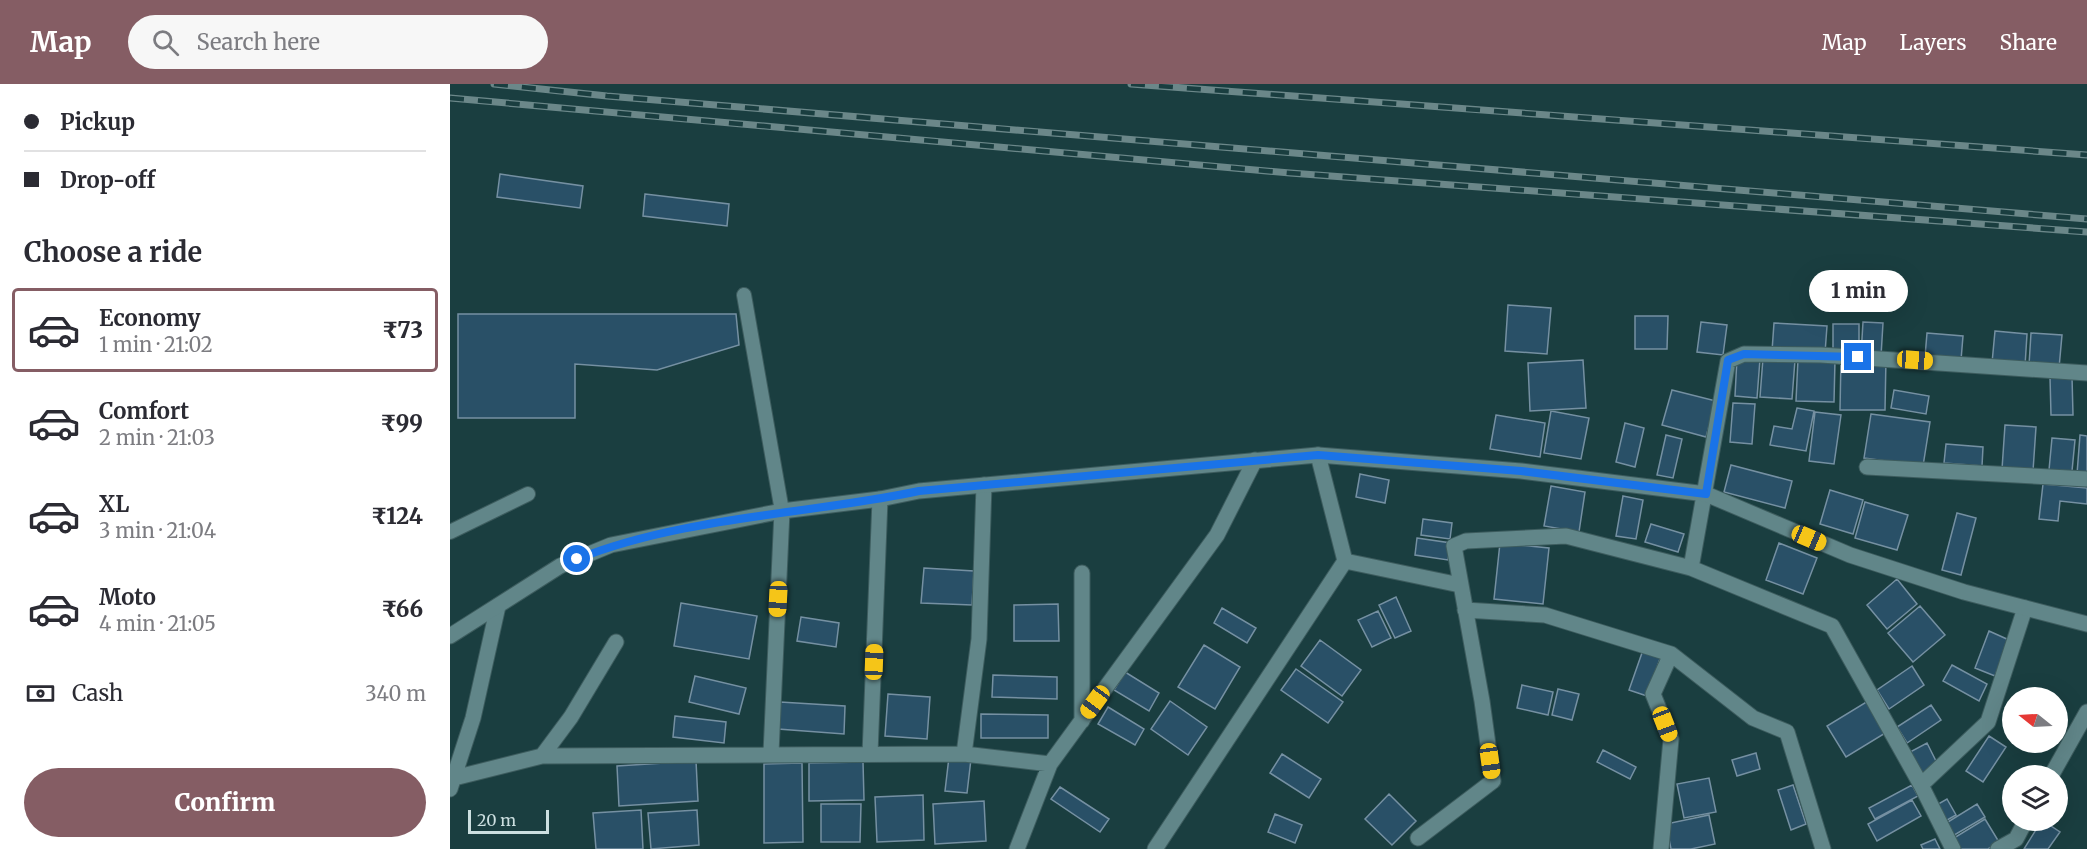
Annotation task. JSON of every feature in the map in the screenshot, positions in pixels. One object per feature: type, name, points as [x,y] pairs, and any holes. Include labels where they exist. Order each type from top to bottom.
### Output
[{"type":"street","points":[[1691,568],[1706,494],[1728,360],[1744,354],[1895,359],[2087,374]]},
{"type":"street","points":[[1155,849],[1345,561],[1318,455]]},
{"type":"street","points":[[450,636],[560,566],[611,545],[782,511],[880,500],[919,491],[1318,455],[1521,471],[1706,494],[1850,555],[1964,592],[2087,624]]},
{"type":"street","points":[[1017,849],[1050,764],[1217,535],[1256,460]]},
{"type":"street","points":[[1867,467],[2087,479]]},
{"type":"street","points":[[964,754],[980,639],[984,485]]},
{"type":"street","points":[[870,754],[880,500]]},
{"type":"street","points":[[771,753],[782,511]]},
{"type":"street","points":[[1418,838],[1493,781],[1482,701],[1454,546],[1466,541],[1566,536],[1691,568],[1832,626],[1921,785],[1953,849]]},
{"type":"street","points":[[1345,561],[1461,585]]},
{"type":"street","points":[[1082,721],[1083,573]]},
{"type":"street","points":[[452,784],[473,718],[498,606]]},
{"type":"street","points":[[1921,785],[1988,722],[2025,608]]},
{"type":"street","points":[[1465,610],[1545,615],[1671,654],[1753,718],[1787,732],[1823,849]]},
{"type":"street","points":[[542,756],[571,717],[616,642]]},
{"type":"street","points":[[1661,849],[1671,740],[1653,694],[1671,654]]},
{"type":"street","points":[[2057,765],[2087,712]]},
{"type":"street","points":[[452,784],[542,756],[771,753],[964,754],[1050,764]]},
{"type":"street","points":[[1998,849],[2016,839],[2020,831]]},
{"type":"lane","points":[[744,295],[782,511]]},
{"type":"lane","points":[[450,532],[528,494]]},
{"type":"building","points":[[500,174],[583,186],[580,208],[497,197]]},
{"type":"building","points":[[645,194],[729,204],[727,226],[643,216]]},
{"type":"building","points":[[1508,305],[1551,308],[1547,354],[1505,351]]},
{"type":"building","points":[[458,314],[736,314],[739,345],[657,370],[575,364],[575,418],[458,418]]},
{"type":"building","points":[[1635,316],[1668,316],[1667,349],[1635,349]]},
{"type":"building","points":[[1701,322],[1727,325],[1723,355],[1697,352]]},
{"type":"building","points":[[1863,322],[1883,323],[1881,356],[1861,355]]},
{"type":"building","points":[[1774,323],[1827,326],[1825,353],[1772,351]]},
{"type":"building","points":[[1833,324],[1859,324],[1859,354],[1833,354]]},
{"type":"building","points":[[1995,331],[2027,334],[2025,366],[1992,363]]},
{"type":"building","points":[[1927,333],[1963,336],[1961,360],[1925,357]]},
{"type":"building","points":[[2031,333],[2062,335],[2059,368],[2029,365]]},
{"type":"building","points":[[1737,358],[1760,359],[1757,398],[1735,396]]},
{"type":"building","points":[[1763,358],[1795,360],[1792,399],[1760,397]]},
{"type":"building","points":[[1841,358],[1886,358],[1885,410],[1840,410]]},
{"type":"building","points":[[1798,359],[1835,360],[1834,402],[1796,401]]},
{"type":"building","points":[[1583,360],[1586,408],[1530,411],[1528,363]]},
{"type":"building","points":[[2050,377],[2072,377],[2073,415],[2051,415]]},
{"type":"building","points":[[1672,390],[1716,401],[1706,437],[1662,425]]},
{"type":"building","points":[[1894,390],[1929,396],[1926,414],[1891,408]]},
{"type":"building","points":[[1733,403],[1755,404],[1752,444],[1730,442]]},
{"type":"building","points":[[1797,408],[1814,411],[1806,451],[1770,445],[1774,426],[1792,429]]},
{"type":"building","points":[[1551,411],[1589,418],[1581,459],[1544,453]]},
{"type":"building","points":[[1815,412],[1841,415],[1834,464],[1809,461]]},
{"type":"building","points":[[1871,414],[1930,422],[1923,466],[1864,458]]},
{"type":"building","points":[[1496,415],[1545,423],[1540,457],[1490,449]]},
{"type":"building","points":[[1625,423],[1644,428],[1635,467],[1616,462]]},
{"type":"building","points":[[2005,425],[2036,427],[2033,471],[2002,469]]},
{"type":"building","points":[[1666,435],[1682,439],[1673,478],[1657,475]]},
{"type":"building","points":[[2080,435],[2087,436],[2087,475],[2077,474]]},
{"type":"building","points":[[2052,438],[2075,440],[2072,471],[2049,470]]},
{"type":"building","points":[[1946,444],[1983,447],[1982,466],[1944,463]]},
{"type":"building","points":[[1731,465],[1792,481],[1785,508],[1724,492]]},
{"type":"building","points":[[1360,474],[1389,480],[1385,503],[1356,497]]},
{"type":"building","points":[[2043,484],[2087,488],[2087,504],[2060,501],[2058,521],[2039,519]]},
{"type":"building","points":[[1551,486],[1585,492],[1579,532],[1544,526]]},
{"type":"building","points":[[1830,490],[1863,500],[1853,534],[1820,524]]},
{"type":"building","points":[[1623,496],[1643,500],[1636,539],[1616,536]]},
{"type":"building","points":[[1865,502],[1908,515],[1897,550],[1855,538]]},
{"type":"building","points":[[1957,513],[1976,518],[1961,575],[1942,570]]},
{"type":"building","points":[[1423,519],[1452,523],[1450,539],[1421,535]]},
{"type":"building","points":[[1651,524],[1684,534],[1678,552],[1645,542]]},
{"type":"building","points":[[1417,538],[1451,543],[1448,560],[1415,555]]},
{"type":"building","points":[[1500,543],[1549,548],[1543,604],[1494,599]]},
{"type":"building","points":[[1779,543],[1817,558],[1803,594],[1766,580]]},
{"type":"building","points":[[924,568],[974,571],[972,605],[921,603]]},
{"type":"building","points":[[1897,579],[1917,604],[1887,629],[1867,605]]},
{"type":"building","points":[[1396,597],[1411,631],[1395,638],[1379,605]]},
{"type":"building","points":[[681,603],[757,616],[749,659],[674,646]]},
{"type":"building","points":[[1058,604],[1059,641],[1014,641],[1014,605]]},
{"type":"building","points":[[1920,606],[1945,635],[1913,662],[1888,633]]},
{"type":"building","points":[[1222,608],[1256,628],[1247,643],[1214,623]]},
{"type":"building","points":[[1378,611],[1391,638],[1372,647],[1358,620]]},
{"type":"building","points":[[801,617],[839,623],[836,647],[797,641]]},
{"type":"building","points":[[1989,631],[2009,640],[1995,676],[1975,668]]},
{"type":"building","points":[[1320,640],[1361,670],[1342,696],[1301,666]]},
{"type":"building","points":[[1204,645],[1240,667],[1215,709],[1178,687]]},
{"type":"building","points":[[1643,650],[1661,656],[1647,696],[1629,690]]},
{"type":"building","points":[[1952,665],[1987,684],[1979,701],[1943,681]]},
{"type":"building","points":[[1912,666],[1924,685],[1889,709],[1877,690]]},
{"type":"building","points":[[1296,669],[1343,702],[1328,723],[1281,690]]},
{"type":"building","points":[[1125,672],[1159,693],[1149,711],[1114,690]]},
{"type":"building","points":[[993,675],[1057,677],[1057,699],[992,697]]},
{"type":"building","points":[[695,676],[746,688],[739,714],[689,702]]},
{"type":"building","points":[[1522,685],[1553,692],[1548,715],[1517,708]]},
{"type":"building","points":[[1558,689],[1579,694],[1572,720],[1552,715]]},
{"type":"building","points":[[888,694],[930,697],[927,739],[885,736]]},
{"type":"building","points":[[1170,701],[1207,727],[1188,755],[1151,729]]},
{"type":"building","points":[[1868,701],[1887,732],[1846,757],[1827,726]]},
{"type":"building","points":[[780,702],[845,706],[844,734],[778,729]]},
{"type":"building","points":[[1931,705],[1941,720],[1907,743],[1897,727]]},
{"type":"building","points":[[1108,707],[1144,729],[1135,745],[1098,724]]},
{"type":"building","points":[[981,714],[1048,715],[1048,738],[981,738]]},
{"type":"building","points":[[675,716],[726,722],[724,743],[673,737]]},
{"type":"building","points":[[1989,736],[2002,744],[2002,753],[1983,782],[1966,771]]},
{"type":"building","points":[[1927,743],[1938,765],[1921,774],[1910,752]]},
{"type":"building","points":[[1603,750],[1636,767],[1630,779],[1597,762]]},
{"type":"building","points":[[1756,753],[1760,769],[1737,776],[1732,760]]},
{"type":"building","points":[[1282,754],[1321,779],[1309,798],[1270,773]]},
{"type":"building","points":[[949,757],[971,759],[967,793],[945,791]]},
{"type":"building","points":[[696,761],[698,801],[619,806],[617,766]]},
{"type":"building","points":[[863,762],[864,800],[809,801],[809,763]]},
{"type":"building","points":[[802,763],[803,842],[764,843],[764,764]]},
{"type":"building","points":[[1709,778],[1716,812],[1684,818],[1677,784]]},
{"type":"building","points":[[1793,785],[1806,824],[1791,830],[1778,790]]},
{"type":"building","points":[[1912,785],[1918,796],[1875,819],[1869,808]]},
{"type":"building","points":[[1060,787],[1109,819],[1100,832],[1051,799]]},
{"type":"building","points":[[1389,794],[1416,821],[1392,845],[1365,819]]},
{"type":"building","points":[[923,795],[924,840],[877,842],[875,797]]},
{"type":"building","points":[[1947,799],[1956,815],[1942,823],[1933,807]]},
{"type":"building","points":[[1912,800],[1921,816],[1877,841],[1868,824]]},
{"type":"building","points":[[984,801],[986,841],[935,844],[933,804]]},
{"type":"building","points":[[821,804],[861,804],[860,842],[821,842]]},
{"type":"building","points":[[1977,804],[1985,817],[1951,837],[1943,825]]},
{"type":"building","points":[[641,810],[643,849],[596,849],[593,813]]},
{"type":"building","points":[[697,810],[699,845],[651,849],[648,813]]},
{"type":"building","points":[[1275,814],[1302,825],[1295,843],[1268,832]]},
{"type":"building","points":[[1709,815],[1715,844],[1691,849],[1671,849],[1666,824]]},
{"type":"building","points":[[1985,819],[1999,842],[1988,849],[1954,849],[1949,841]]},
{"type":"building","points":[[2035,831],[2060,832],[2048,849],[2024,849]]},
{"type":"building","points":[[1935,839],[1940,849],[1923,849],[1921,845]]},
{"type":"railway","points":[[494,84],[607,96],[2087,219]]},
{"type":"railway","points":[[1131,84],[2087,155]]},
{"type":"railway","points":[[450,98],[1290,173],[2087,232]]},
{"type":"route","points":[[577,559],[611,545],[671,533],[782,511],[880,500],[919,491],[1318,455],[1521,471],[1706,494],[1728,360],[1744,354],[1858,357]]}]
